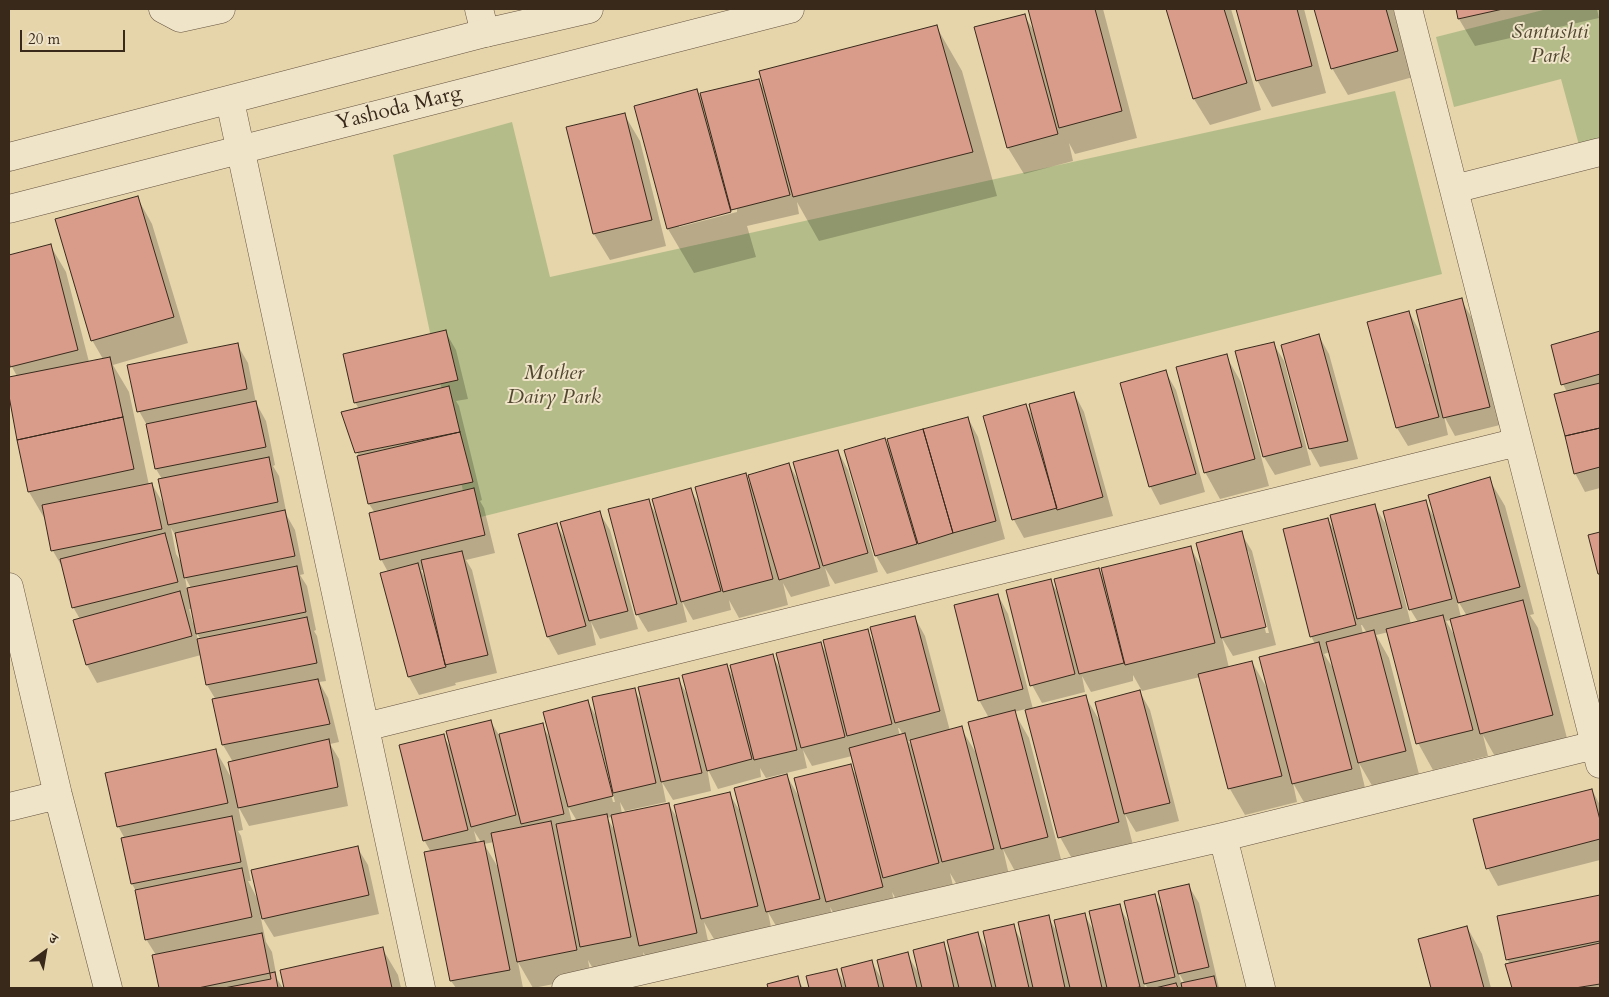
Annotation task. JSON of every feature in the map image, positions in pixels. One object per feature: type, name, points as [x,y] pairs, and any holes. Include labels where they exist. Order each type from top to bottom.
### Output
[{"type":"street","points":[[163,9],[180,18],[221,9]]},
{"type":"street","points":[[9,158],[230,101],[482,21],[588,9]]},
{"type":"street","name":"Yashoda Marg","points":[[9,209],[790,9]]},
{"type":"street","points":[[566,988],[1223,837],[1598,754],[1408,9]]},
{"type":"street","points":[[230,101],[421,988]]},
{"type":"street","points":[[1454,189],[1600,152]]},
{"type":"street","points":[[365,727],[1518,442]]},
{"type":"street","points":[[9,587],[58,795],[108,988]]},
{"type":"street","points":[[9,808],[58,795]]},
{"type":"street","points":[[1223,837],[1261,988]]},
{"type":"green space","name":"Santushti Park","points":[[1547,9],[1600,9],[1600,139],[1579,145],[1561,79],[1454,107],[1436,37]]},
{"type":"green space","name":"Mother Dairy Park","points":[[1395,91],[1442,274],[469,520],[393,155],[512,122],[550,277]]},
{"type":"building","points":[[1028,9],[1095,9],[1122,111],[1059,128]]},
{"type":"building","points":[[1166,9],[1224,9],[1247,83],[1193,99]]},
{"type":"building","points":[[1236,9],[1297,9],[1312,66],[1256,81]]},
{"type":"building","points":[[1314,9],[1386,9],[1398,51],[1331,69]]},
{"type":"building","points":[[1456,9],[1503,9],[1458,19]]},
{"type":"building","points":[[1025,14],[1058,134],[1007,148],[974,27]]},
{"type":"building","points":[[937,25],[973,152],[793,197],[759,71]]},
{"type":"building","points":[[759,79],[790,195],[731,210],[700,93]]},
{"type":"building","points":[[697,89],[731,212],[667,229],[634,106]]},
{"type":"building","points":[[625,113],[652,220],[593,234],[566,127]]},
{"type":"building","points":[[138,196],[174,317],[91,341],[55,219]]},
{"type":"building","points":[[51,244],[78,350],[10,367],[9,255]]},
{"type":"building","points":[[1462,298],[1490,407],[1443,418],[1416,310]]},
{"type":"building","points":[[1409,311],[1439,417],[1396,428],[1367,322]]},
{"type":"building","points":[[446,330],[458,380],[354,403],[343,354]]},
{"type":"building","points":[[1600,331],[1600,374],[1561,385],[1551,345]]},
{"type":"building","points":[[1319,334],[1348,441],[1309,449],[1281,345]]},
{"type":"building","points":[[1274,342],[1302,447],[1263,457],[1235,351]]},
{"type":"building","points":[[238,343],[247,389],[137,412],[127,365]]},
{"type":"building","points":[[1227,354],[1255,459],[1204,473],[1176,367]]},
{"type":"building","points":[[110,357],[123,417],[17,440],[9,396],[9,377]]},
{"type":"building","points":[[1166,370],[1196,474],[1149,487],[1120,383]]},
{"type":"building","points":[[1600,383],[1600,428],[1565,436],[1554,394]]},
{"type":"building","points":[[449,386],[460,432],[355,453],[341,412]]},
{"type":"building","points":[[1074,392],[1103,497],[1057,510],[1029,404]]},
{"type":"building","points":[[256,401],[266,447],[155,469],[146,424]]},
{"type":"building","points":[[1026,404],[1057,508],[1012,520],[983,416]]},
{"type":"building","points":[[123,417],[134,469],[28,492],[17,440]]},
{"type":"building","points":[[968,417],[996,521],[953,533],[923,429]]},
{"type":"building","points":[[1600,428],[1600,467],[1574,474],[1565,436]]},
{"type":"building","points":[[923,429],[953,533],[918,544],[887,439]]},
{"type":"building","points":[[460,432],[473,482],[368,504],[357,456]]},
{"type":"building","points":[[885,438],[917,544],[875,556],[844,450]]},
{"type":"building","points":[[838,450],[868,553],[823,566],[793,462]]},
{"type":"building","points":[[269,457],[278,502],[168,525],[158,479]]},
{"type":"building","points":[[789,463],[820,568],[779,580],[748,475]]},
{"type":"building","points":[[746,473],[773,579],[723,592],[695,487]]},
{"type":"building","points":[[1490,477],[1520,587],[1458,603],[1428,495]]},
{"type":"building","points":[[152,483],[162,529],[51,551],[42,505]]},
{"type":"building","points":[[474,488],[485,535],[380,560],[369,513]]},
{"type":"building","points":[[691,488],[721,591],[681,602],[652,499]]},
{"type":"building","points":[[649,499],[677,604],[636,615],[608,509]]},
{"type":"building","points":[[1426,500],[1452,599],[1409,610],[1383,511]]},
{"type":"building","points":[[1375,504],[1402,608],[1357,619],[1330,515]]},
{"type":"building","points":[[285,510],[295,556],[184,578],[175,533]]},
{"type":"building","points":[[600,511],[628,611],[589,621],[560,522]]},
{"type":"building","points":[[1328,518],[1356,625],[1310,637],[1283,529]]},
{"type":"building","points":[[557,523],[586,626],[547,637],[518,534]]},
{"type":"building","points":[[1242,531],[1266,627],[1221,638],[1196,543]]},
{"type":"building","points":[[1600,532],[1600,574],[1598,574],[1588,535]]},
{"type":"building","points":[[165,533],[178,582],[72,608],[60,559]]},
{"type":"building","points":[[1191,546],[1215,643],[1125,665],[1101,568]]},
{"type":"building","points":[[462,551],[488,655],[445,665],[421,560]]},
{"type":"building","points":[[418,563],[446,667],[408,677],[380,573]]},
{"type":"building","points":[[297,566],[306,612],[196,634],[187,588]]},
{"type":"building","points":[[1099,568],[1124,663],[1079,674],[1054,579]]},
{"type":"building","points":[[1051,579],[1075,674],[1030,686],[1006,590]]},
{"type":"building","points":[[180,591],[192,636],[86,665],[73,620]]},
{"type":"building","points":[[998,594],[1023,689],[978,701],[954,605]]},
{"type":"building","points":[[1523,600],[1553,715],[1480,734],[1450,619]]},
{"type":"building","points":[[1443,615],[1473,730],[1416,744],[1386,629]]},
{"type":"building","points":[[915,616],[940,711],[895,723],[870,627]]},
{"type":"building","points":[[307,617],[317,663],[206,685],[197,639]]},
{"type":"building","points":[[868,629],[892,724],[847,736],[823,640]]},
{"type":"building","points":[[1374,630],[1406,751],[1358,763],[1326,642]]},
{"type":"building","points":[[821,642],[845,737],[801,748],[776,653]]},
{"type":"building","points":[[1319,642],[1352,769],[1292,784],[1259,657]]},
{"type":"building","points":[[773,654],[797,750],[754,760],[730,665]]},
{"type":"building","points":[[1252,661],[1282,776],[1228,789],[1198,674]]},
{"type":"building","points":[[727,664],[752,759],[707,771],[682,675]]},
{"type":"building","points":[[679,678],[702,773],[661,782],[638,687]]},
{"type":"building","points":[[318,679],[330,724],[222,745],[212,699]]},
{"type":"building","points":[[635,688],[656,783],[613,793],[592,697]]},
{"type":"building","points":[[1140,690],[1170,803],[1124,814],[1095,702]]},
{"type":"building","points":[[1086,695],[1119,822],[1058,838],[1025,710]]},
{"type":"building","points":[[588,700],[613,796],[568,807],[543,712]]},
{"type":"building","points":[[1015,710],[1048,837],[1001,849],[968,722]]},
{"type":"building","points":[[491,720],[516,815],[471,827],[446,731]]},
{"type":"building","points":[[543,723],[564,814],[521,824],[499,734]]},
{"type":"building","points":[[962,726],[994,849],[942,862],[910,740]]},
{"type":"building","points":[[905,733],[939,863],[883,878],[849,748]]},
{"type":"building","points":[[444,734],[468,830],[423,841],[399,745]]},
{"type":"building","points":[[329,739],[338,787],[238,808],[228,762]]},
{"type":"building","points":[[216,749],[228,803],[117,827],[105,773]]},
{"type":"building","points":[[851,764],[883,887],[826,902],[794,778]]},
{"type":"building","points":[[787,774],[820,899],[766,912],[734,788]]},
{"type":"building","points":[[1592,789],[1600,820],[1600,839],[1486,869],[1473,819]]},
{"type":"building","points":[[730,792],[758,906],[701,919],[674,805]]},
{"type":"building","points":[[669,803],[697,933],[639,946],[611,815]]},
{"type":"building","points":[[607,814],[631,937],[580,947],[556,824]]},
{"type":"building","points":[[232,816],[241,862],[131,884],[121,838]]},
{"type":"building","points":[[551,821],[577,950],[517,962],[491,833]]},
{"type":"building","points":[[484,841],[510,970],[450,981],[424,852]]},
{"type":"building","points":[[358,846],[369,895],[262,919],[251,870]]},
{"type":"building","points":[[242,868],[252,917],[145,940],[135,890]]},
{"type":"building","points":[[1189,884],[1209,967],[1178,974],[1158,891]]},
{"type":"building","points":[[1155,894],[1175,977],[1144,984],[1124,901]]},
{"type":"building","points":[[1600,895],[1600,941],[1506,960],[1497,916]]},
{"type":"building","points":[[1120,904],[1140,987],[1107,988],[1089,911]]},
{"type":"building","points":[[1085,913],[1102,988],[1070,988],[1054,920]]},
{"type":"building","points":[[1049,915],[1065,988],[1033,988],[1018,922]]},
{"type":"building","points":[[1014,924],[1029,988],[996,988],[983,931]]},
{"type":"building","points":[[1467,926],[1484,988],[1431,988],[1418,939]]},
{"type":"building","points":[[978,932],[992,988],[959,988],[947,940]]},
{"type":"building","points":[[262,933],[271,979],[224,988],[159,988],[152,955]]},
{"type":"building","points":[[944,942],[954,988],[922,988],[913,950]]},
{"type":"building","points":[[1600,943],[1600,984],[1575,988],[1512,988],[1505,964]]},
{"type":"building","points":[[383,947],[392,988],[284,988],[280,970]]},
{"type":"building","points":[[908,952],[917,988],[884,988],[877,960]]},
{"type":"building","points":[[872,960],[879,988],[846,988],[841,968]]},
{"type":"building","points":[[837,969],[842,988],[809,988],[806,976]]},
{"type":"building","points":[[275,972],[278,988],[198,988]]},
{"type":"building","points":[[798,976],[801,988],[768,988],[767,984]]},
{"type":"building","points":[[1214,976],[1217,988],[1182,988],[1181,983]]},
{"type":"building","points":[[1176,983],[1178,988],[1155,988]]}]
